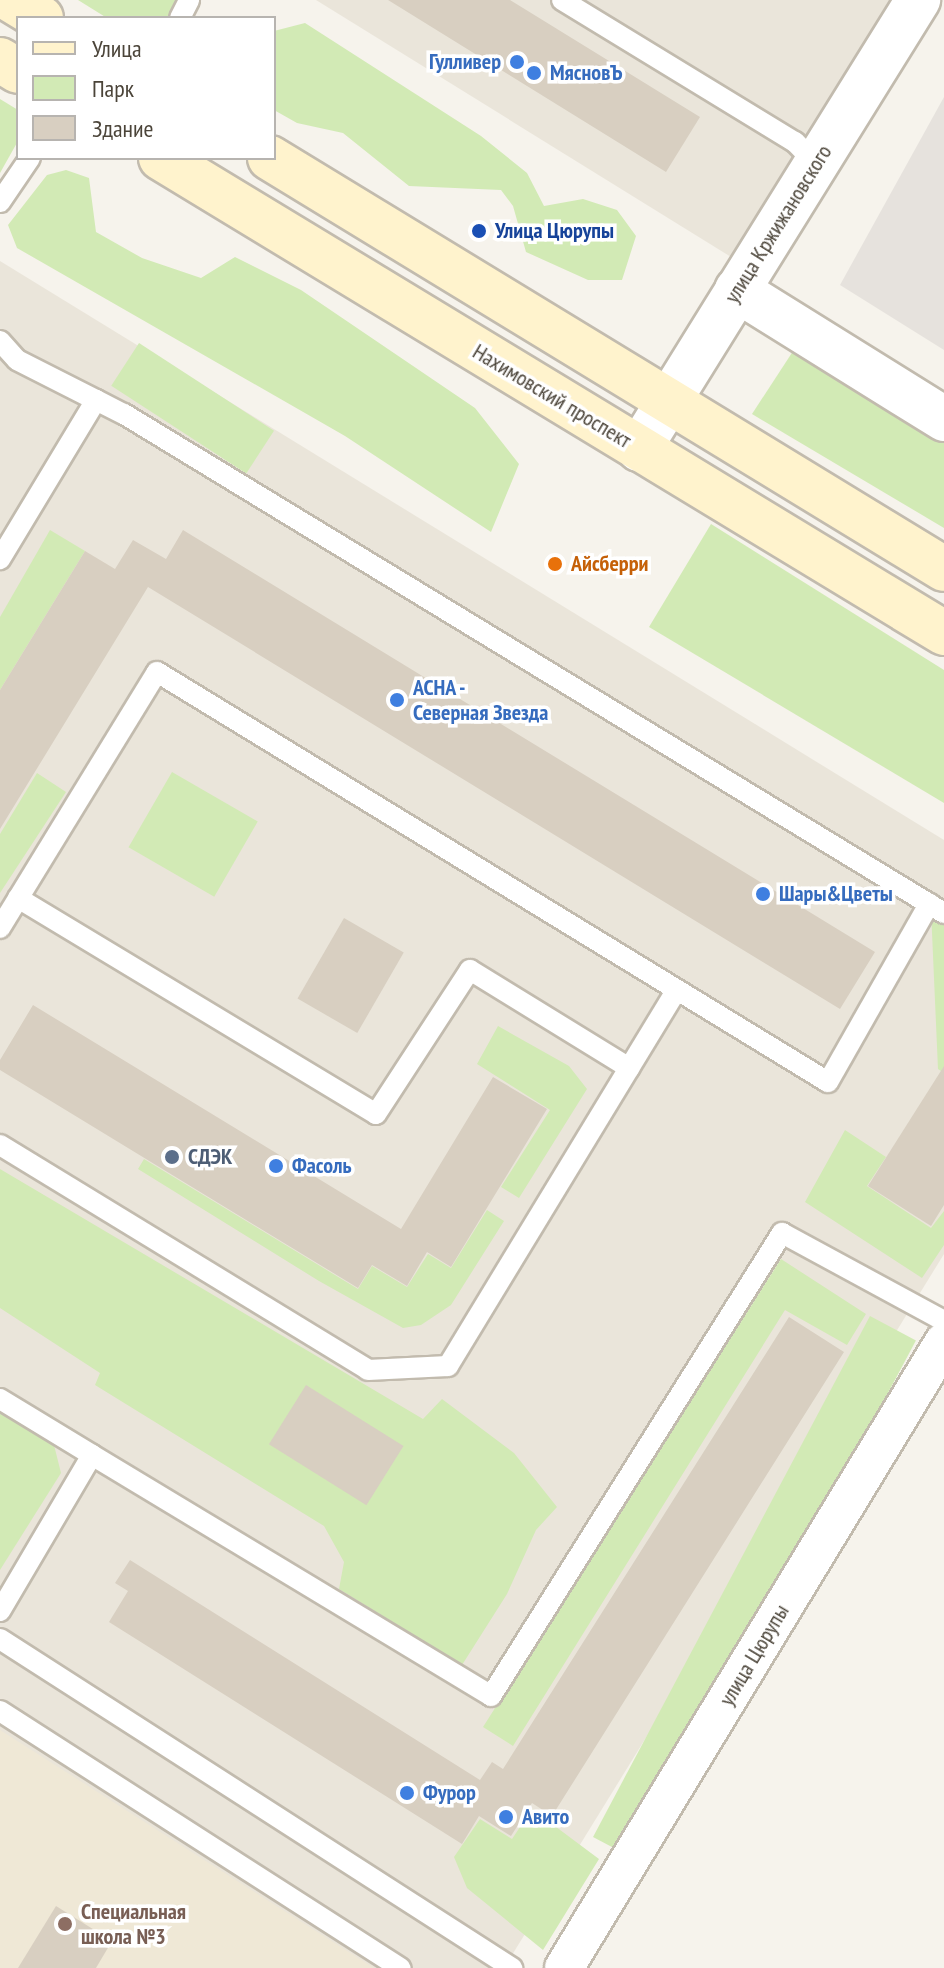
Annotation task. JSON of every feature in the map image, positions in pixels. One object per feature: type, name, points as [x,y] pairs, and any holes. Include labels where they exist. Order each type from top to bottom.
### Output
[{"type":"main road","points":[[11,0],[38,16]]},
{"type":"main road","name":"Нахимовский проспект","points":[[164,160],[944,633]]},
{"type":"main road","points":[[273,160],[944,569]]},
{"type":"street","name":"улица Кржижановского","points":[[639,449],[918,0]]},
{"type":"street","points":[[737,290],[944,419]]},
{"type":"street","name":"улица Цюрупы","points":[[564,1968],[944,1342]]},
{"type":"lane","points":[[562,0],[795,142],[816,164]]},
{"type":"lane","points":[[0,202],[29,160]]},
{"type":"lane","points":[[0,341],[17,360],[124,414],[936,909],[828,1082],[157,672],[0,928]]},
{"type":"lane","points":[[0,559],[96,400]]},
{"type":"lane","points":[[18,898],[376,1114],[470,970],[629,1068]]},
{"type":"lane","points":[[0,1145],[368,1370],[448,1366],[677,990]]},
{"type":"lane","points":[[0,1399],[491,1696],[782,1233],[944,1321]]},
{"type":"lane","points":[[0,1611],[92,1455]]},
{"type":"lane","points":[[0,1639],[512,1968]]},
{"type":"lane","points":[[0,1711],[401,1968]]},
{"type":"shaded area","points":[[316,0],[899,0],[744,265]]},
{"type":"shaded area","points":[[944,97],[944,350],[840,285]]},
{"type":"shaded area","points":[[0,261],[944,840],[944,1254],[504,1968],[0,1968]]},
{"type":"shaded area","points":[[0,1730],[374,1968],[0,1968]]},
{"type":"green space","points":[[78,0],[181,0],[173,16],[104,16]]},
{"type":"green space","points":[[305,23],[481,136],[527,173],[544,206],[583,199],[617,210],[636,236],[622,280],[588,280],[526,252],[513,206],[501,190],[409,186],[343,133],[297,123],[276,111],[276,30]]},
{"type":"green space","points":[[0,99],[16,109],[16,145],[0,173]]},
{"type":"green space","points":[[66,170],[89,178],[96,232],[142,258],[201,278],[235,257],[301,290],[475,408],[519,464],[491,532],[345,436],[17,248],[8,225],[47,175]]},
{"type":"green space","points":[[799,342],[944,435],[944,528],[752,414]]},
{"type":"green space","points":[[139,343],[274,431],[246,473],[111,386]]},
{"type":"green space","points":[[711,524],[944,670],[944,803],[649,627]]},
{"type":"green space","points":[[50,530],[85,551],[0,690],[0,617]]},
{"type":"green space","points":[[172,772],[258,822],[214,897],[128,847]]},
{"type":"green space","points":[[37,773],[66,792],[0,893],[0,834]]},
{"type":"green space","points":[[931,910],[944,918],[944,1073],[938,1069]]},
{"type":"green space","points":[[498,1026],[569,1066],[587,1089],[519,1198],[501,1187],[550,1110],[477,1064]]},
{"type":"green space","points":[[845,1130],[886,1157],[867,1186],[931,1228],[944,1211],[944,1245],[922,1278],[805,1202]]},
{"type":"green space","points":[[144,1159],[358,1289],[372,1266],[407,1287],[428,1254],[451,1268],[487,1210],[504,1221],[451,1305],[421,1325],[403,1328],[319,1281],[138,1169]]},
{"type":"green space","points":[[0,1169],[423,1419],[442,1399],[514,1453],[557,1507],[536,1530],[507,1594],[462,1665],[339,1589],[344,1562],[324,1526],[95,1385],[100,1373],[0,1308]]},
{"type":"green space","points":[[781,1259],[866,1314],[847,1345],[785,1310],[513,1746],[483,1727]]},
{"type":"green space","points":[[870,1316],[916,1340],[639,1861],[593,1837]]},
{"type":"green space","points":[[0,1408],[53,1441],[61,1473],[0,1570]]},
{"type":"green space","points":[[532,1809],[599,1859],[543,1950],[467,1888],[454,1857],[480,1819],[512,1839]]},
{"type":"building","points":[[388,0],[510,0],[700,117],[666,172]]},
{"type":"building","points":[[183,530],[875,952],[840,1009],[148,587],[0,829],[0,690],[85,551],[115,569],[133,540],[166,559]]},
{"type":"building","points":[[344,918],[404,952],[357,1033],[298,999]]},
{"type":"building","points":[[33,1005],[401,1229],[493,1077],[547,1109],[451,1267],[427,1252],[407,1286],[372,1265],[358,1288],[0,1070],[0,1060]]},
{"type":"building","points":[[944,1066],[944,1205],[931,1226],[868,1186]]},
{"type":"building","points":[[789,1317],[844,1352],[552,1816],[532,1803],[511,1836],[479,1816],[462,1844],[109,1622],[128,1591],[115,1583],[130,1560],[480,1780],[492,1762],[503,1769]]},
{"type":"building","points":[[306,1385],[404,1446],[366,1505],[269,1444]]},
{"type":"building","name":"Специальная школа №3","points":[[56,1906],[112,1941],[96,1968],[18,1968]]},
{"type":"place","name":"Гулливер","points":[[517,62]]},
{"type":"place","name":"МясновЪ","points":[[534,73]]},
{"type":"place","name":"Улица Цюрупы","points":[[479,231]]},
{"type":"place","name":"Айсберри","points":[[555,564]]},
{"type":"place","name":"АСНА - Северная Звезда","points":[[397,700]]},
{"type":"place","name":"Шары&Цветы","points":[[763,894]]},
{"type":"place","name":"СДЭК","points":[[172,1157]]},
{"type":"place","name":"Фасоль","points":[[276,1166]]},
{"type":"place","name":"Фурор","points":[[407,1793]]},
{"type":"place","name":"Авито","points":[[506,1817]]},
{"type":"place","name":"Специальная школа №3","points":[[65,1924]]}]
